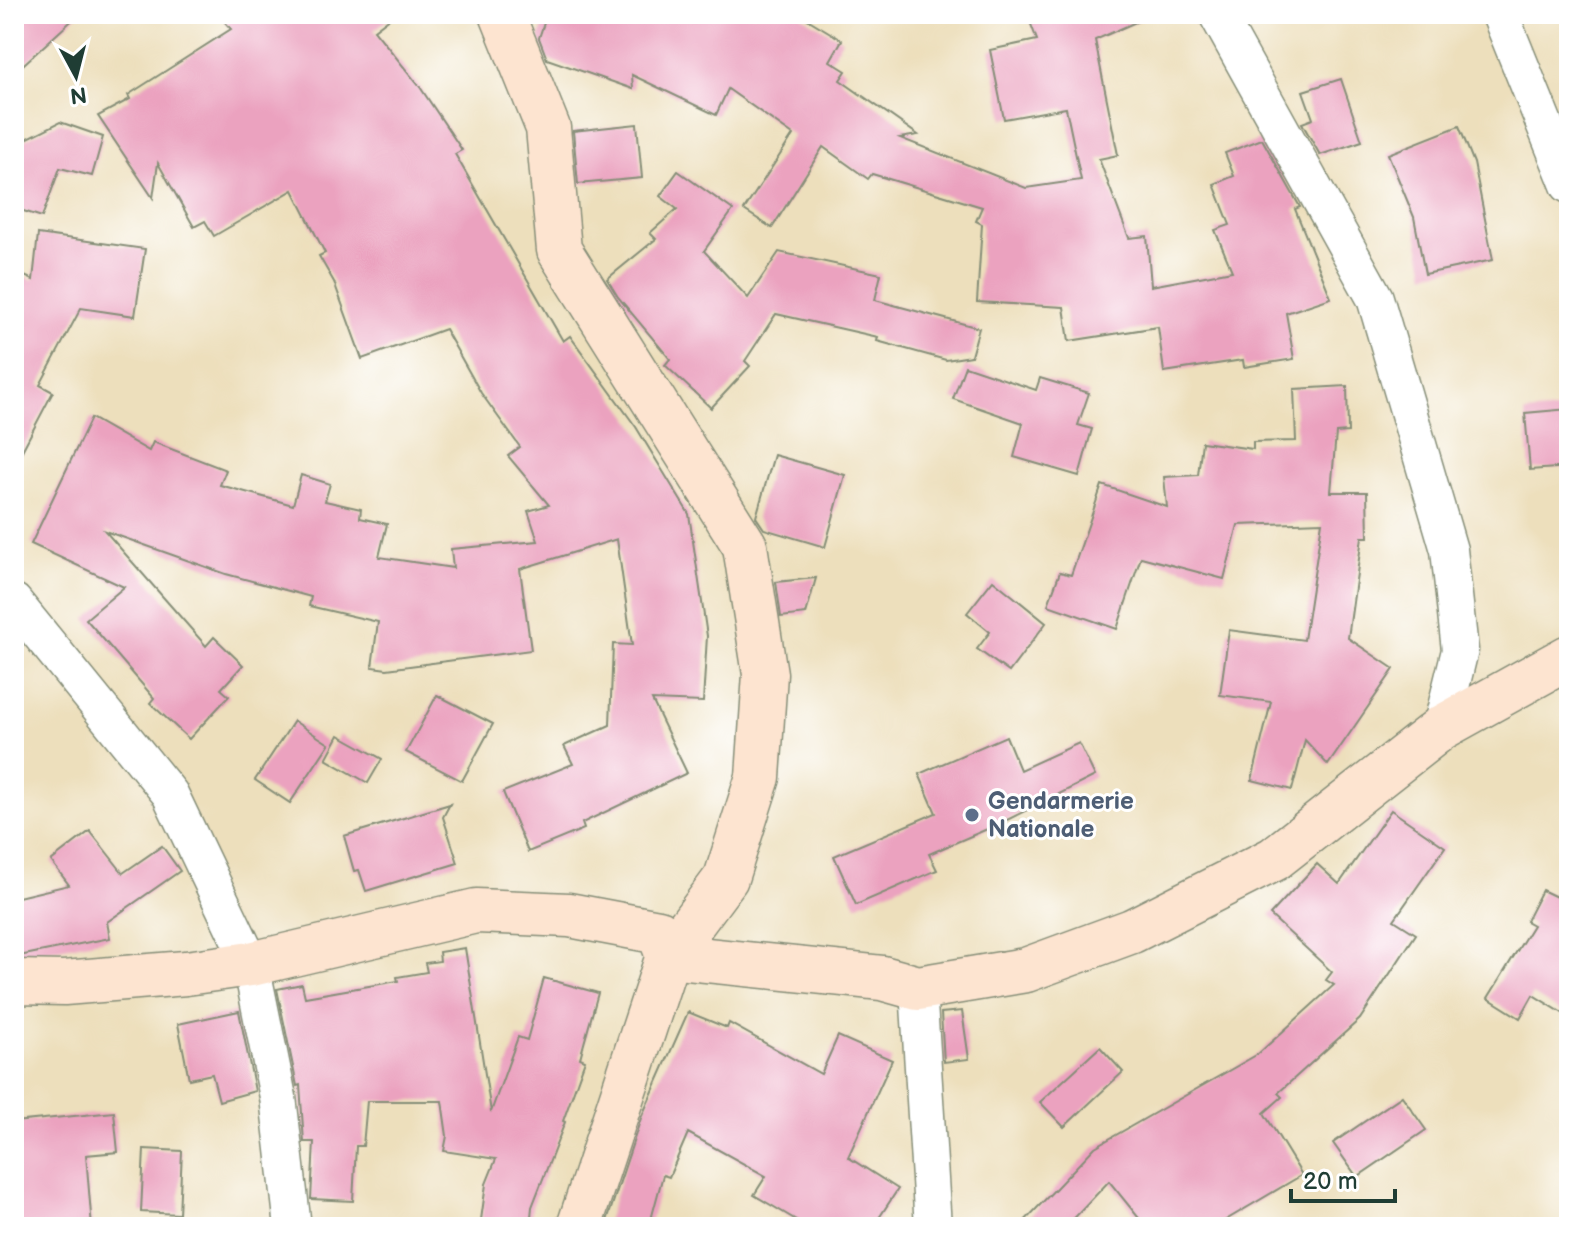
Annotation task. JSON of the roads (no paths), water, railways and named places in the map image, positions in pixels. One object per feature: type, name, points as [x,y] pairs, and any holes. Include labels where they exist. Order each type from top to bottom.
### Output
[{"type":"street","points":[[502,14],[548,128],[559,250],[745,546],[765,674],[758,777],[726,878],[668,956],[579,1227]]},
{"type":"street","points":[[1217,14],[1375,298],[1449,550],[1460,650],[1441,728]]},
{"type":"street","points":[[1501,17],[1569,185]]},
{"type":"street","points":[[14,602],[170,794],[251,964],[278,1097],[293,1227]]},
{"type":"street","points":[[668,956],[882,978],[918,988],[1026,970],[1132,931],[1274,859],[1441,728],[1569,657]]},
{"type":"street","points":[[14,982],[64,983],[251,964],[476,911],[569,915],[659,932],[668,956]]},
{"type":"street","points":[[918,988],[933,1227]]},
{"type":"place","name":"Gendarmerie Nationale","points":[[972,815]]}]
